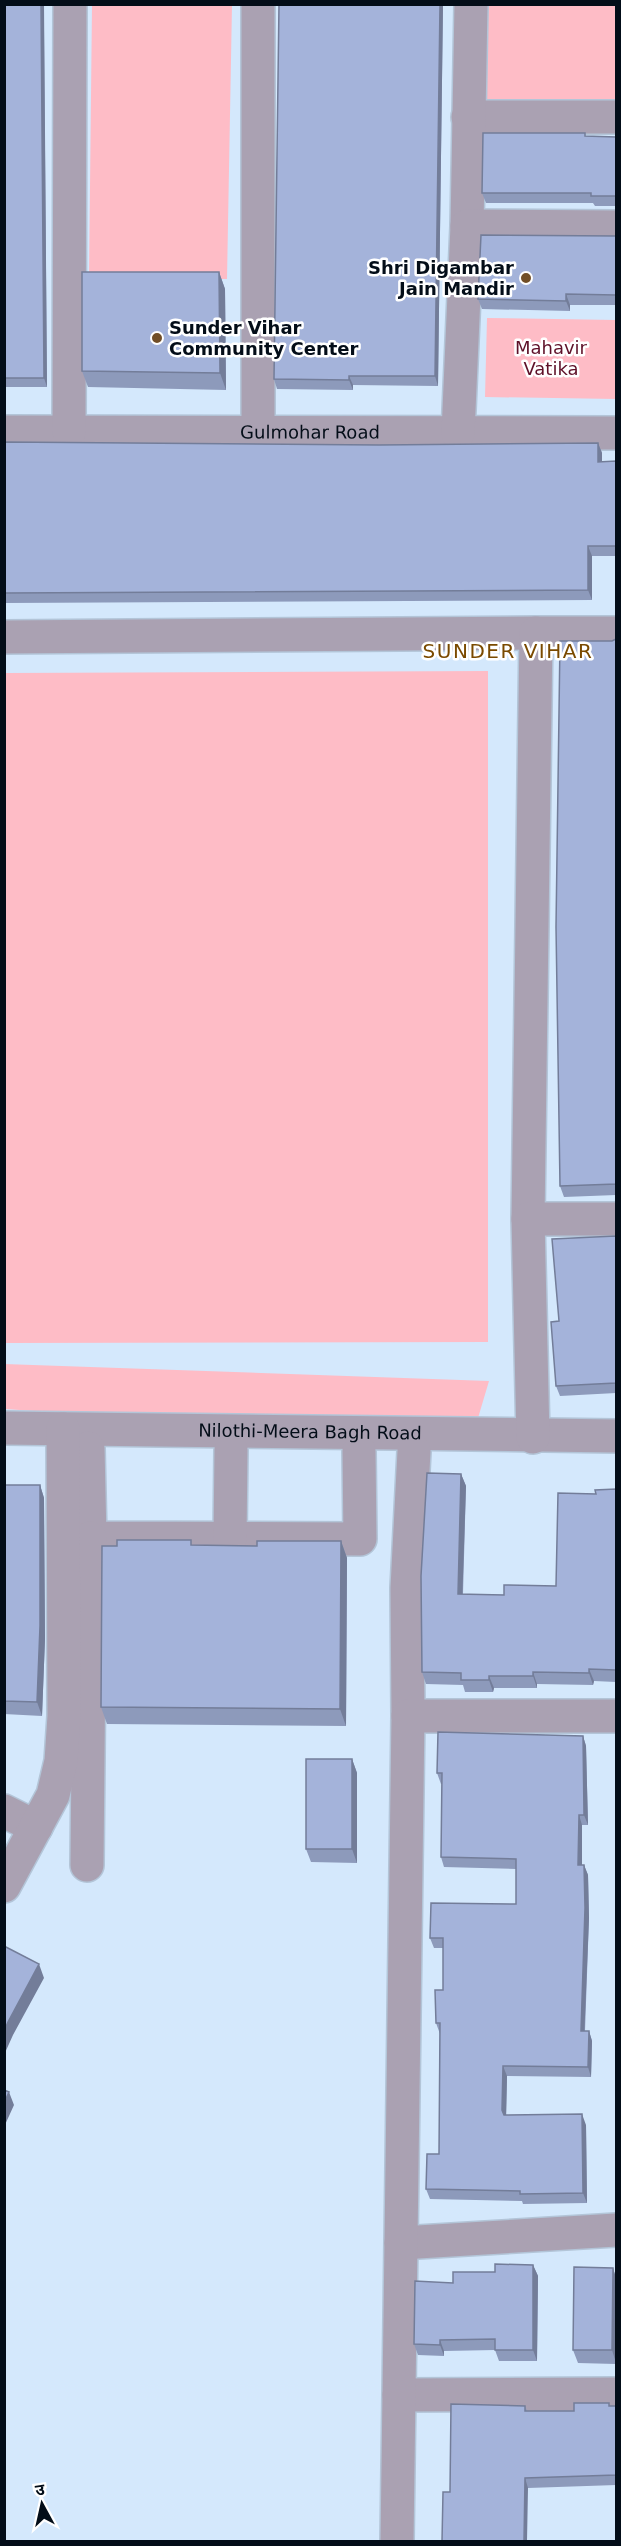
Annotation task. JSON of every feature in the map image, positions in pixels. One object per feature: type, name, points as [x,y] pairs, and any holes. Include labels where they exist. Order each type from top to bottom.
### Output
[{"type":"street","points":[[69,432],[70,4]]},
{"type":"street","points":[[258,4],[258,432]]},
{"type":"street","points":[[458,433],[471,4]]},
{"type":"street","points":[[468,117],[616,117]]},
{"type":"street","points":[[466,226],[616,227]]},
{"type":"street","name":"Gulmohar Road","points":[[4,432],[616,433]]},
{"type":"street","points":[[533,1437],[528,1219],[536,633]]},
{"type":"street","points":[[4,637],[616,633]]},
{"type":"street","points":[[528,1219],[616,1219]]},
{"type":"street","name":"Nilothi-Meera Bagh Road","points":[[4,1428],[71,1442],[231,1450],[616,1452]]},
{"type":"street","name":"Nilothi-Meera Bagh Road","points":[[4,1448],[71,1442],[616,1436]]},
{"type":"street","points":[[71,1442],[90,1538],[87,1865]]},
{"type":"street","points":[[4,1886],[53,1795],[61,1761],[71,1442]]},
{"type":"street","points":[[230,1539],[231,1450]]},
{"type":"street","points":[[90,1538],[360,1539],[359,1451]]},
{"type":"street","points":[[397,2541],[408,1716],[407,1588],[414,1451]]},
{"type":"street","points":[[408,1716],[616,1716]]},
{"type":"street","points":[[4,1811],[36,1827]]},
{"type":"street","points":[[401,2243],[616,2230]]},
{"type":"street","points":[[399,2395],[616,2394]]},
{"type":"green space","points":[[92,5],[232,5],[227,279],[89,280]]},
{"type":"green space","points":[[486,5],[616,5],[616,116],[485,117]]},
{"type":"green space","name":"Mahavir Vatika","points":[[487,318],[616,320],[616,399],[485,397]]},
{"type":"green space","points":[[488,671],[488,1342],[5,1343],[5,673]]},
{"type":"green space","points":[[4,1364],[489,1381],[478,1418],[80,1414],[5,1409]]},
{"type":"building","points":[[4,4],[41,4],[44,378],[4,378]]},
{"type":"building","points":[[279,4],[440,4],[435,376],[349,376],[349,380],[274,379]]},
{"type":"building","points":[[483,133],[585,133],[585,136],[616,137],[616,196],[591,196],[591,193],[482,193]]},
{"type":"building","points":[[481,235],[616,236],[616,295],[566,294],[566,301],[478,299]]},
{"type":"building","name":"Sunder Vihar Community Center","points":[[82,272],[219,272],[220,373],[82,371]]},
{"type":"building","points":[[4,442],[379,445],[598,443],[598,462],[616,461],[616,546],[588,546],[588,590],[4,593]]},
{"type":"building","points":[[616,639],[616,1184],[560,1186],[556,927],[560,641],[612,641]]},
{"type":"building","points":[[616,1236],[616,1383],[556,1386],[551,1322],[559,1321],[552,1239]]},
{"type":"building","points":[[427,1473],[461,1474],[458,1594],[504,1595],[504,1585],[556,1586],[558,1493],[596,1494],[595,1490],[616,1489],[616,1670],[589,1669],[589,1673],[533,1672],[533,1676],[489,1676],[489,1680],[461,1680],[461,1673],[422,1672],[421,1576]]},
{"type":"building","points":[[4,1485],[40,1485],[40,1626],[37,1702],[4,1701]]},
{"type":"building","points":[[117,1540],[191,1540],[191,1545],[257,1546],[257,1541],[341,1541],[340,1709],[101,1707],[102,1546],[117,1546]]},
{"type":"building","points":[[438,1732],[583,1736],[584,1815],[579,1815],[578,1865],[584,1865],[581,2031],[589,2031],[588,2067],[503,2066],[502,2110],[504,2115],[582,2114],[583,2193],[520,2194],[520,2191],[426,2189],[427,2154],[439,2154],[440,2023],[436,2023],[435,1990],[443,1990],[443,1938],[430,1938],[431,1903],[516,1904],[516,1859],[441,1857],[442,1773],[437,1773]]},
{"type":"building","points":[[306,1759],[352,1759],[352,1849],[306,1849]]},
{"type":"building","points":[[4,1946],[39,1964],[4,2031]]},
{"type":"building","points":[[4,2090],[9,2092],[4,2103]]},
{"type":"building","points":[[495,2264],[533,2265],[533,2350],[495,2350],[495,2339],[440,2340],[440,2345],[414,2344],[415,2281],[453,2283],[453,2272],[495,2272]]},
{"type":"building","points":[[574,2267],[613,2268],[612,2350],[573,2350]]},
{"type":"building","points":[[574,2403],[609,2403],[609,2406],[616,2406],[616,2475],[525,2478],[524,2541],[442,2541],[443,2492],[450,2492],[451,2404],[525,2406],[525,2411],[574,2411]]},
{"type":"place","name":"Shri Digambar Jain Mandir","points":[[526,278]]},
{"type":"place","name":"Sunder Vihar Community Center","points":[[157,338]]},
{"type":"district","name":"SUNDER VIHAR","points":[[508,651]]}]
